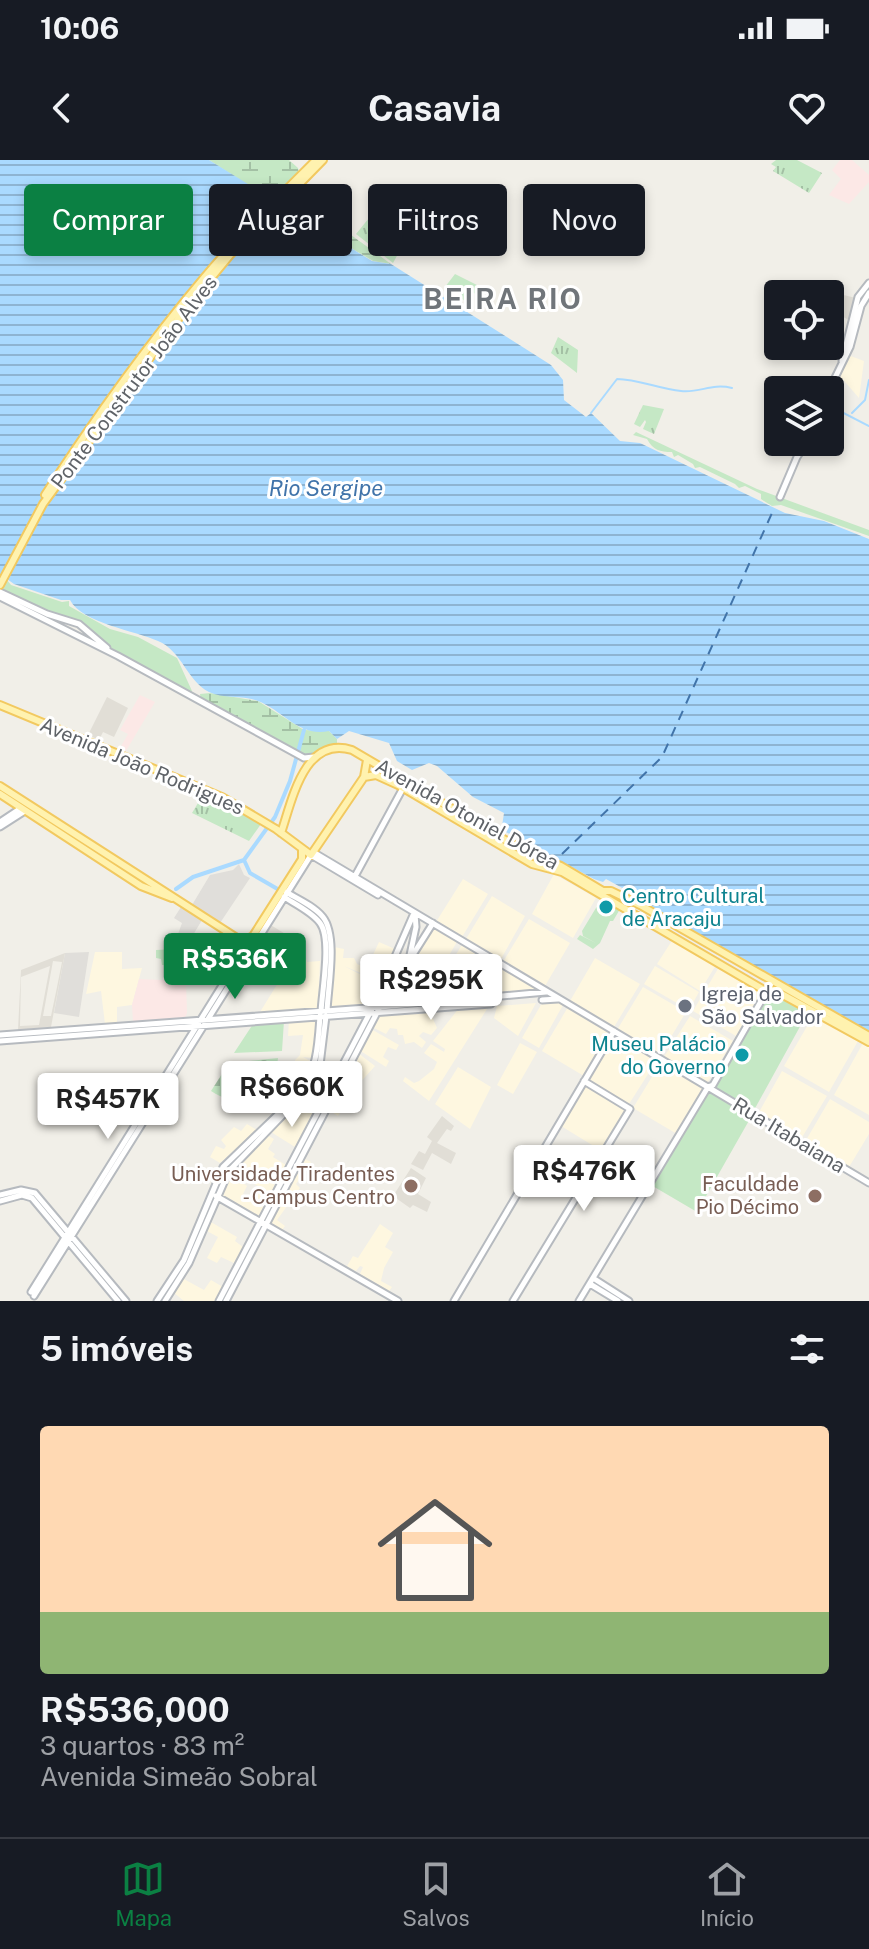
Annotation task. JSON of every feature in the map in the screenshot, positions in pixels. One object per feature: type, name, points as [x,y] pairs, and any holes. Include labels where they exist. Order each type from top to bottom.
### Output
[{"type":"main road","name":"Ponte Construtor João Alves","points":[[0,577],[20,536],[55,479],[180,308],[237,240],[316,160]]},
{"type":"main road","name":"Ponte Construtor João Alves","points":[[1,593],[43,504],[178,320],[230,255],[323,160]]},
{"type":"main road","points":[[845,354],[858,297],[869,283]]},
{"type":"main road","points":[[836,376],[861,306],[869,293]]},
{"type":"main road","points":[[780,497],[798,456]]},
{"type":"main road","points":[[1,593],[50,616],[79,624],[115,655]]},
{"type":"main road","points":[[1,593],[297,754],[305,758],[318,756]]},
{"type":"main road","points":[[73,633],[79,624]]},
{"type":"main road","name":"Avenida João Rodrigues","points":[[0,705],[212,793],[278,831]]},
{"type":"main road","name":"Avenida Otoniel Dórea","points":[[318,756],[328,750],[346,748],[536,858],[561,866],[602,893]]},
{"type":"main road","points":[[278,831],[298,781],[306,767],[318,756]]},
{"type":"main road","points":[[32,1294],[252,937],[364,777],[367,760]]},
{"type":"main road","name":"Avenida Otoniel Dórea","points":[[364,777],[376,775],[403,788],[532,864],[556,869],[602,893]]},
{"type":"main road","points":[[354,879],[403,788]]},
{"type":"main road","points":[[1,789],[23,809],[172,897],[240,940],[246,947]]},
{"type":"main road","points":[[1,789],[66,834]]},
{"type":"main road","points":[[0,824],[23,809]]},
{"type":"main road","points":[[278,831],[312,853]]},
{"type":"main road","points":[[278,831],[312,853]]},
{"type":"main road","points":[[201,1023],[240,966],[283,893],[303,857],[302,849]]},
{"type":"main road","name":"Rua Itabaiana","points":[[312,853],[869,1183]]},
{"type":"main road","points":[[602,893],[611,891],[640,905],[869,1036]]},
{"type":"main road","points":[[165,1301],[189,1263],[216,1196],[234,1164],[310,1087],[320,1065],[324,1014],[324,929],[283,893]]},
{"type":"main road","points":[[602,893],[769,991],[774,990],[869,1042]]},
{"type":"main road","points":[[408,963],[416,927],[414,915]]},
{"type":"main road","points":[[219,1301],[375,1010],[414,915]]},
{"type":"main road","points":[[375,1010],[433,923]]},
{"type":"main road","points":[[240,940],[252,937]]},
{"type":"main road","points":[[240,966],[246,947]]},
{"type":"main road","points":[[579,1301],[708,1087],[713,1085],[772,982]]},
{"type":"main road","points":[[0,1038],[375,1010],[547,991]]},
{"type":"main road","points":[[375,1010],[488,1004],[495,1002],[495,998]]},
{"type":"main road","points":[[542,1000],[559,999]]},
{"type":"main road","points":[[157,1301],[184,1260],[223,1167],[298,1095],[307,1082],[316,1056],[324,1014]]},
{"type":"main road","points":[[454,1301],[614,1031]]},
{"type":"main road","points":[[513,1301],[630,1109],[584,1081]]},
{"type":"main road","points":[[0,1198],[21,1190],[35,1193],[118,1301]]},
{"type":"main road","points":[[216,1196],[398,1301]]},
{"type":"main road","points":[[226,1301],[263,1223]]},
{"type":"main road","points":[[68,1237],[126,1301]]},
{"type":"main road","points":[[591,1282],[618,1301]]},
{"type":"main road","points":[[591,1282],[629,1301]]},
{"type":"shaded area","points":[[840,160],[852,160],[869,175],[869,182],[849,204],[829,195],[841,179],[832,170]]},
{"type":"shaded area","points":[[844,295],[856,298],[849,320],[844,317]]},
{"type":"shaded area","points":[[848,355],[864,361],[859,398],[844,381],[844,376],[839,375]]},
{"type":"shaded area","points":[[140,695],[155,702],[126,751],[120,748],[128,734],[120,730]]},
{"type":"shaded area","points":[[107,697],[128,708],[114,737],[103,732],[99,740],[88,735]]},
{"type":"shaded area","points":[[239,864],[244,875],[250,878],[220,923],[192,905],[210,875],[233,870]]},
{"type":"shaded area","points":[[554,874],[596,898],[573,938],[532,914]]},
{"type":"shaded area","points":[[463,879],[488,894],[462,937],[436,922]]},
{"type":"shaded area","points":[[492,896],[525,916],[501,959],[466,939]]},
{"type":"shaded area","points":[[181,907],[202,920],[187,945],[174,945],[182,923],[174,918]]},
{"type":"shaded area","points":[[529,919],[570,943],[545,986],[503,962]]},
{"type":"shaded area","points":[[269,924],[292,938],[288,944],[279,939],[271,953],[256,944]]},
{"type":"shaded area","points":[[434,926],[458,940],[423,1000],[390,1002],[388,999]]},
{"type":"shaded area","points":[[673,939],[716,965],[700,991],[657,964]]},
{"type":"shaded area","points":[[379,942],[395,949],[380,981],[344,966],[379,984],[370,1004],[329,1007],[334,947],[344,949],[343,958],[354,958],[357,964],[372,970],[377,960],[372,957]]},
{"type":"shaded area","points":[[463,943],[497,964],[479,996],[432,999],[430,997]]},
{"type":"shaded area","points":[[89,952],[79,1017],[54,1013],[65,953]]},
{"type":"shaded area","points":[[95,952],[122,952],[122,969],[142,968],[132,1005],[117,1007],[117,1024],[105,1024],[101,991],[86,994]]},
{"type":"shaded area","points":[[65,953],[51,1027],[18,1030],[21,970]],"holes":[[[53,961],[62,962],[51,1016],[43,1016]],[[50,966],[39,1025],[20,1026],[21,977]]]},
{"type":"shaded area","points":[[595,958],[640,984],[614,1027],[570,1001]]},
{"type":"shaded area","points":[[306,959],[307,962],[320,961],[318,1008],[260,1012],[291,962]]},
{"type":"shaded area","points":[[501,966],[541,990],[486,995]]},
{"type":"shaded area","points":[[655,966],[699,992],[689,1010],[644,984]]},
{"type":"shaded area","points":[[719,967],[762,992],[736,1036],[693,1011]]},
{"type":"shaded area","points":[[139,979],[186,981],[185,1018],[133,1022],[132,1005]]},
{"type":"shaded area","points":[[643,987],[686,1012],[660,1055],[617,1030]]},
{"type":"shaded area","points":[[555,1000],[563,1005],[539,1048],[522,1038],[542,1003]]},
{"type":"shaded area","points":[[536,1003],[518,1036],[494,1018],[497,1006]]},
{"type":"shaded area","points":[[485,1006],[487,1009],[429,1101],[403,1081],[405,1077],[414,1083],[434,1069],[437,1062],[424,1053],[431,1044],[444,1052],[445,1049],[433,1041],[459,1008]]},
{"type":"shaded area","points":[[568,1007],[611,1032],[584,1076],[542,1051]]},
{"type":"shaded area","points":[[429,1010],[437,1028],[431,1035],[423,1032],[419,1036],[426,1042],[422,1048],[414,1042],[405,1044],[403,1035],[398,1035],[397,1029],[390,1028],[386,1034],[372,1027],[379,1014]]},
{"type":"shaded area","points":[[690,1016],[733,1041],[707,1083],[664,1057]]},
{"type":"shaded area","points":[[813,1016],[858,1041],[829,1092],[784,1066]]},
{"type":"shaded area","points":[[317,1019],[313,1058],[303,1057],[312,1062],[306,1080],[298,1091],[282,1081],[282,1076],[288,1080],[297,1069],[295,1060],[300,1055],[303,1035],[288,1036],[289,1020]]},
{"type":"shaded area","points":[[371,1029],[399,1045],[396,1050],[388,1047],[383,1057],[389,1061],[386,1067],[359,1050]]},
{"type":"shaded area","points":[[615,1035],[657,1060],[629,1104],[588,1079]]},
{"type":"shaded area","points":[[520,1043],[537,1052],[513,1094],[497,1085]]},
{"type":"shaded area","points":[[863,1043],[869,1045],[869,1115],[834,1095]]},
{"type":"shaded area","points":[[358,1053],[375,1066],[358,1085],[362,1090],[355,1100],[350,1098],[338,1116],[328,1110]]},
{"type":"shaded area","points":[[661,1062],[704,1088],[677,1134],[633,1108]]},
{"type":"shaded area","points":[[458,1067],[491,1087],[470,1129],[435,1104]]},
{"type":"shaded area","points":[[782,1071],[827,1096],[801,1139],[758,1114]]},
{"type":"shaded area","points":[[586,1084],[627,1110],[602,1151],[561,1126]]},
{"type":"shaded area","points":[[830,1099],[869,1122],[869,1134],[849,1167],[805,1142]]},
{"type":"shaded area","points":[[304,1100],[316,1108],[295,1147],[271,1132]]},
{"type":"shaded area","name":"Universidade Tiradentes - Campus Centro","points":[[442,1116],[454,1126],[451,1131],[447,1129],[437,1143],[456,1153],[451,1164],[432,1153],[423,1170],[411,1164],[419,1151],[425,1154],[432,1141],[427,1137]]},
{"type":"shaded area","points":[[247,1124],[257,1130],[220,1163],[210,1157],[216,1146],[224,1149],[226,1146],[221,1140],[234,1127],[241,1131]]},
{"type":"shaded area","points":[[267,1135],[274,1139],[268,1149],[275,1154],[273,1157],[286,1165],[278,1180],[264,1172],[261,1176],[275,1185],[259,1216],[221,1194],[229,1174],[247,1186],[243,1194],[251,1198],[258,1186],[231,1169]]},
{"type":"shaded area","points":[[303,1158],[311,1162],[296,1184],[300,1188],[277,1220],[285,1226],[282,1230],[269,1223]]},
{"type":"shaded area","name":"Universidade Tiradentes - Campus Centro","points":[[411,1168],[426,1178],[418,1194],[431,1202],[427,1212],[413,1205],[410,1208],[393,1196]]},
{"type":"shaded area","points":[[209,1221],[237,1237],[235,1241],[243,1247],[234,1263],[221,1257],[217,1263],[207,1258],[218,1237],[205,1230]]},
{"type":"shaded area","points":[[380,1224],[393,1233],[385,1247],[393,1252],[381,1281],[392,1287],[389,1291],[360,1274],[363,1267],[356,1271],[347,1266],[353,1256],[358,1258]]},
{"type":"shaded area","points":[[182,1278],[204,1290],[211,1280],[223,1287],[215,1301],[184,1301],[173,1292]]},
{"type":"green space","points":[[209,160],[289,160],[298,168],[299,172],[287,184],[246,184]]},
{"type":"green space","points":[[776,160],[797,160],[822,173],[809,193],[773,171],[776,167],[771,164]]},
{"type":"green space","points":[[368,219],[368,243],[356,234]]},
{"type":"green space","points":[[352,236],[368,247],[368,256],[380,256],[391,264],[373,261],[352,249]]},
{"type":"green space","points":[[384,256],[397,256],[393,263]]},
{"type":"green space","points":[[455,274],[483,288],[478,295],[470,291],[465,301],[445,287]]},
{"type":"green space","points":[[558,337],[578,350],[577,373],[551,353]]},
{"type":"green space","points":[[643,405],[664,409],[654,434],[643,429],[645,420],[640,427],[634,424]]},
{"type":"green space","points":[[636,432],[757,489],[869,530],[869,536],[781,505],[772,506],[761,499],[761,494],[745,486],[739,488],[700,467],[695,468],[678,455],[674,457],[672,452],[657,450],[647,439],[633,435]]},
{"type":"green space","points":[[7,580],[11,585],[62,602],[69,601],[69,606],[110,629],[138,637],[177,658],[191,693],[104,647],[80,621],[56,617],[1,591]]},
{"type":"green space","points":[[200,694],[258,701],[304,730],[329,731],[337,739],[337,747],[306,759],[201,701]]},
{"type":"green space","points":[[204,793],[235,807],[261,824],[249,841],[192,813]]},
{"type":"green space","points":[[602,898],[620,909],[610,921],[600,943],[593,949],[577,939],[580,935],[596,943],[583,936],[582,931]]},
{"type":"green space","points":[[194,948],[191,966],[162,965],[161,959],[156,958],[156,950]]},
{"type":"green space","points":[[775,994],[808,1012],[753,1112],[713,1089],[768,996]]},
{"type":"green space","points":[[284,1021],[282,1051],[234,1053],[253,1024]]},
{"type":"green space","points":[[278,1058],[274,1091],[267,1095],[242,1101],[211,1091],[229,1063]]},
{"type":"green space","points":[[709,1091],[751,1117],[697,1212],[651,1185]]},
{"type":"water","name":"Rio Sergipe","points":[[0,160],[209,160],[248,184],[209,184],[209,256],[352,256],[352,249],[372,261],[391,264],[551,365],[563,380],[564,400],[586,417],[591,413],[620,441],[640,443],[785,513],[824,521],[869,539],[869,1031],[606,879],[603,882],[594,879],[506,832],[502,826],[504,813],[473,797],[437,766],[429,763],[412,770],[397,761],[389,743],[349,731],[337,739],[329,731],[318,732],[300,727],[258,701],[209,692],[195,681],[173,652],[158,641],[97,620],[76,608],[70,600],[61,600],[14,584],[0,574]]},
{"type":"waterway","points":[[591,413],[617,379],[681,391],[732,388]]},
{"type":"waterway","points":[[852,413],[865,400],[869,380]]},
{"type":"waterway","points":[[844,413],[869,426]]},
{"type":"waterway","points":[[176,889],[193,877],[244,860],[275,817],[290,781],[304,730]]},
{"type":"waterway","points":[[244,860],[250,873],[281,891]]},
{"type":"waterway","points":[[323,1019],[325,996]]},
{"type":"waterway","points":[[247,1147],[261,1134]]},
{"type":"waterway","points":[[40,1202],[51,1217]]},
{"type":"waterway","points":[[161,1301],[187,1259]]},
{"type":"waterway","points":[[593,1283],[623,1301]]},
{"type":"ferry route","points":[[562,854],[662,757],[772,513]]},
{"type":"place","name":"Centro Cultural de Aracaju","points":[[606,907]]},
{"type":"place","name":"Igreja de São Salvador","points":[[685,1006]]},
{"type":"place","name":"Museu Palácio do Governo","points":[[742,1055]]},
{"type":"place","name":"Universidade Tiradentes - Campus Centro","points":[[411,1186]]},
{"type":"place","name":"Faculdade Pio Décimo","points":[[815,1196]]},
{"type":"district","name":"BEIRA RIO","points":[[503,299]]}]
